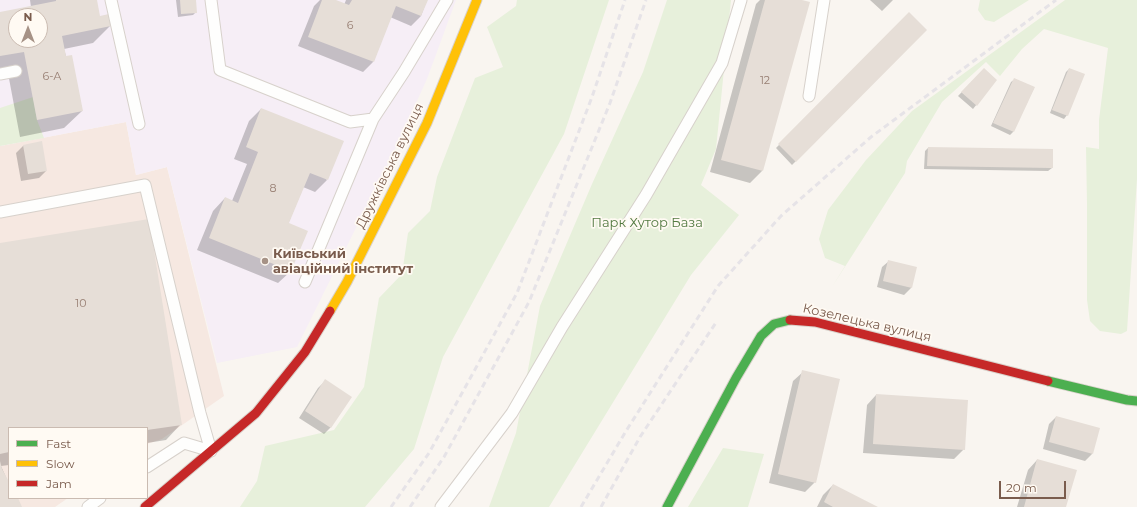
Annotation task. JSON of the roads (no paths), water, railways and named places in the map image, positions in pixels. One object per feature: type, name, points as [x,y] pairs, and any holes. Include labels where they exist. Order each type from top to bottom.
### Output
[{"type":"street","name":"Дружківська вулиця","points":[[145,507],[256,413],[305,352],[339,294],[427,123],[476,2]]},
{"type":"street","name":"Козелецька вулиця","points":[[667,507],[732,384],[761,336],[774,324],[794,319],[814,322],[1059,384],[1126,400],[1137,401]]},
{"type":"lane","points":[[111,0],[139,124]]},
{"type":"lane","points":[[211,0],[220,70],[350,122],[373,119]]},
{"type":"lane","points":[[305,282],[373,119],[404,72],[447,0]]},
{"type":"lane","points":[[465,0],[476,2]]},
{"type":"lane","points":[[441,507],[512,413],[562,327],[646,195],[722,63],[741,0]]},
{"type":"lane","points":[[809,96],[824,0]]},
{"type":"lane","points":[[0,74],[16,71]]},
{"type":"lane","points":[[0,212],[145,185],[200,413],[211,451]]},
{"type":"lane","points":[[148,466],[184,443],[211,451]]},
{"type":"railway","points":[[391,507],[429,453],[517,293],[592,97],[625,0]]},
{"type":"railway","points":[[410,507],[444,457],[529,302],[610,103],[646,0]]},
{"type":"railway","points":[[581,507],[626,431],[718,286],[781,216],[871,137],[1056,0]]},
{"type":"railway","points":[[601,507],[640,437],[717,321]]},
{"type":"place","name":"Київський авіаційний інститут","points":[[265,261]]},
{"type":"park label","name":"Парк Хутор База","points":[[647,223]]}]
